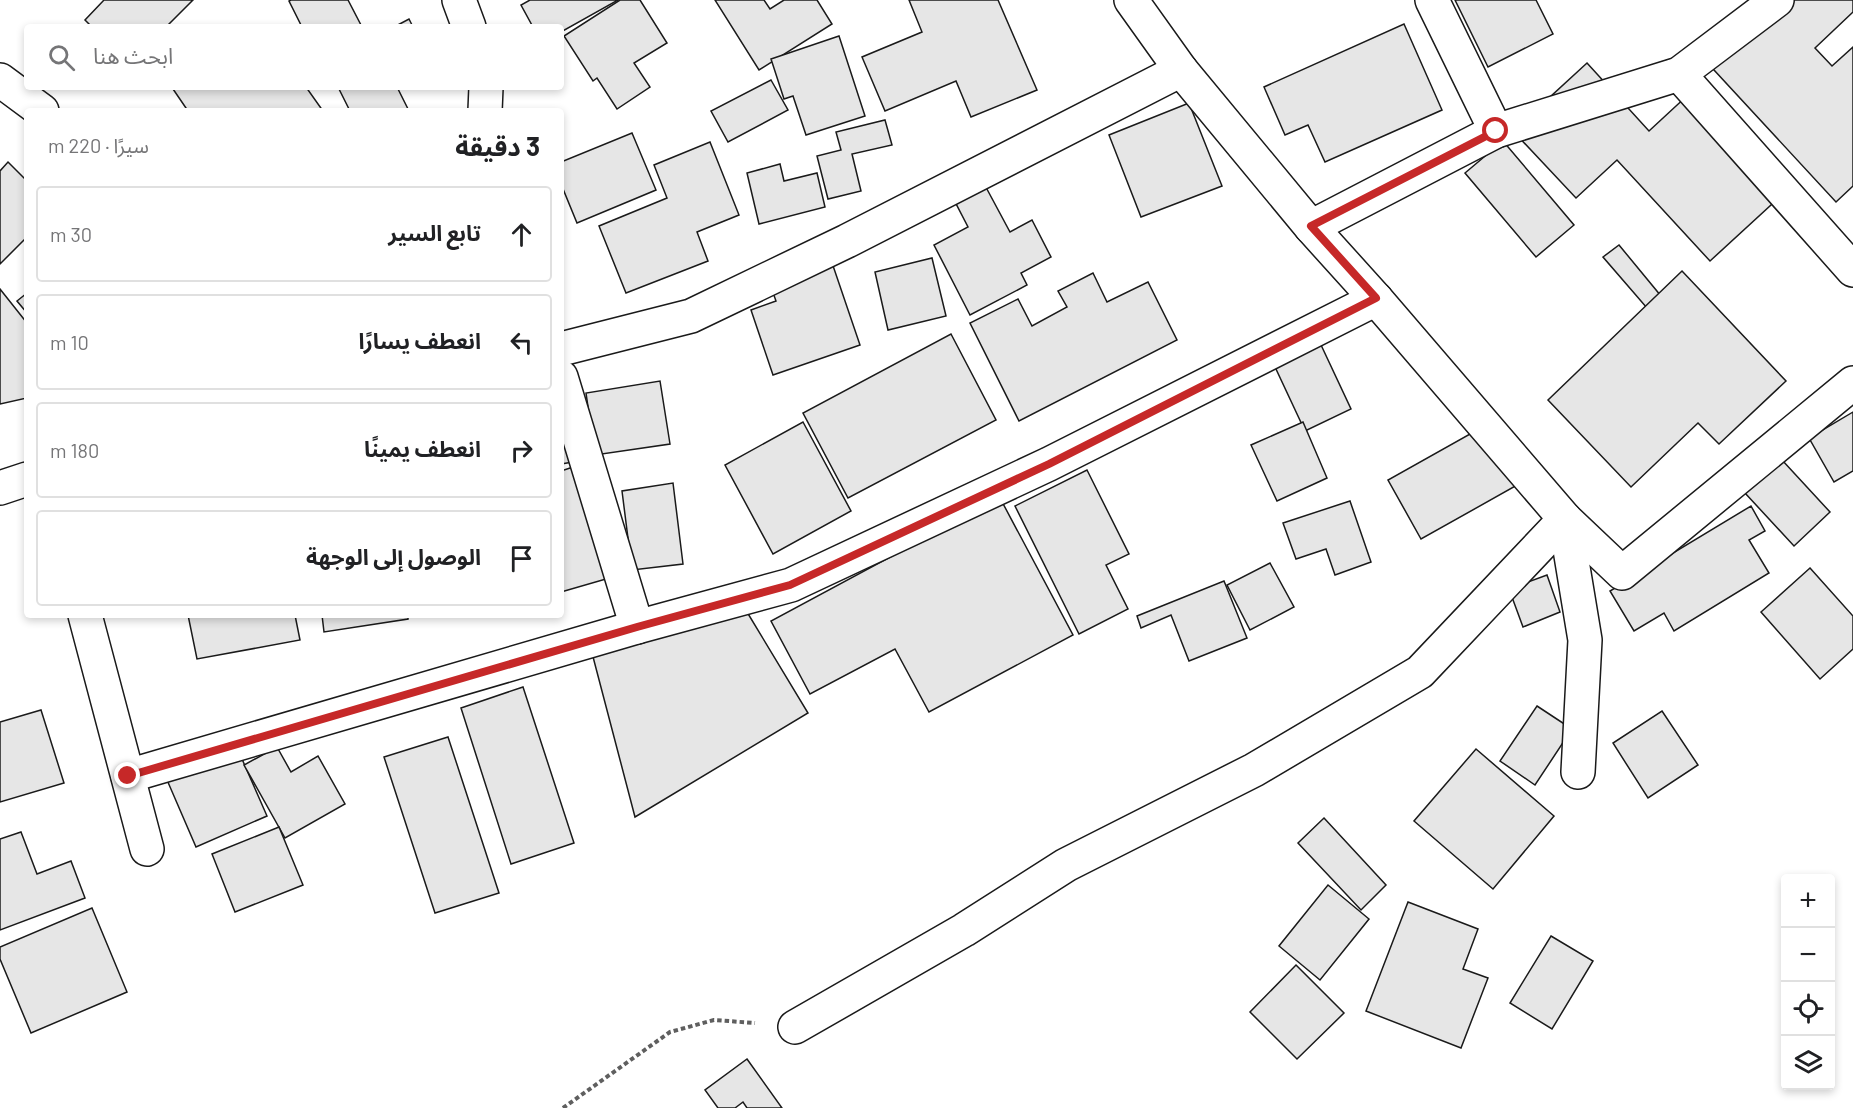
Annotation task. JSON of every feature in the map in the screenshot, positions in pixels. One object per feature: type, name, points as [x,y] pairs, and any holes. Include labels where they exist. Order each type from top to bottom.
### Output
[{"type":"street","points":[[459,0],[468,24]]},
{"type":"street","points":[[1131,0],[1181,70],[1311,226],[1376,298],[1565,519],[1622,573],[1853,383]]},
{"type":"street","points":[[1432,0],[1496,131]]},
{"type":"street","points":[[1311,226],[1496,131],[1679,74],[1777,0]]},
{"type":"street","points":[[564,348],[691,316],[847,241],[1181,70]]},
{"type":"street","points":[[1679,74],[1853,270]]},
{"type":"street","points":[[0,81],[38,108]]},
{"type":"street","points":[[485,108],[486,90]]},
{"type":"street","points":[[128,776],[637,627],[790,585],[1049,464],[1376,298]]},
{"type":"street","points":[[564,387],[637,627]]},
{"type":"street","points":[[0,488],[24,479]]},
{"type":"street","points":[[1565,519],[1585,640],[1578,772]]},
{"type":"street","points":[[795,1027],[964,930],[1066,866],[1254,770],[1420,672],[1565,519]]},
{"type":"street","points":[[86,618],[147,849]]},
{"type":"path","points":[[563,1108],[670,1032],[714,1020],[795,1027]]},
{"type":"building","points":[[104,0],[193,0],[169,24],[89,24],[85,20]]},
{"type":"building","points":[[348,0],[360,24],[300,24],[289,1]]},
{"type":"building","points":[[530,0],[618,0],[564,30],[564,24],[531,24],[521,5]]},
{"type":"building","points":[[620,0],[640,0],[667,43],[634,63],[650,87],[617,109],[597,78],[593,81],[564,36]]},
{"type":"building","points":[[715,0],[764,0],[770,9],[784,0],[817,0],[832,24],[759,70]]},
{"type":"building","points":[[909,0],[998,0],[1037,90],[971,117],[956,81],[885,111],[862,57],[922,32]]},
{"type":"building","points":[[1455,0],[1536,0],[1553,34],[1488,67]]},
{"type":"building","points":[[1763,0],[1853,0],[1853,12],[1815,48],[1832,66],[1853,47],[1853,186],[1836,202],[1702,57]]},
{"type":"building","points":[[409,19],[412,24],[400,24]]},
{"type":"building","points":[[1404,24],[1442,110],[1325,162],[1308,125],[1285,135],[1264,87]]},
{"type":"building","points":[[839,36],[865,116],[806,135],[793,96],[784,99],[771,59]]},
{"type":"building","points":[[1587,63],[1649,131],[1689,94],[1782,195],[1710,261],[1617,160],[1576,198],[1513,131]]},
{"type":"building","points":[[771,80],[788,110],[728,142],[711,111]]},
{"type":"building","points":[[174,90],[308,90],[321,108],[186,108]]},
{"type":"building","points":[[340,90],[398,90],[408,108],[348,108]]},
{"type":"building","points":[[1189,103],[1222,186],[1141,217],[1109,135]]},
{"type":"building","points":[[885,120],[892,145],[852,154],[861,191],[828,199],[817,156],[841,150],[836,132]]},
{"type":"building","points":[[632,133],[656,190],[577,223],[564,191],[564,161]]},
{"type":"building","points":[[1503,141],[1574,225],[1536,257],[1465,173]]},
{"type":"building","points":[[710,142],[739,215],[697,232],[708,261],[626,293],[599,226],[667,198],[654,165]]},
{"type":"building","points":[[8,162],[24,178],[24,240],[0,264],[0,171]]},
{"type":"building","points":[[780,164],[784,181],[817,173],[825,207],[759,224],[747,173]]},
{"type":"building","points":[[981,178],[1010,232],[1032,220],[1051,257],[1021,273],[1027,285],[970,315],[934,245],[968,227],[951,194]]},
{"type":"building","points":[[1619,245],[1661,296],[1647,308],[1603,257]]},
{"type":"building","points":[[828,251],[860,345],[773,375],[751,310],[776,301],[766,273]]},
{"type":"building","points":[[932,258],[946,316],[888,330],[875,272]]},
{"type":"building","points":[[1682,271],[1786,381],[1719,444],[1698,423],[1631,487],[1548,400]]},
{"type":"building","points":[[1093,273],[1107,302],[1148,282],[1177,340],[1019,421],[970,323],[1018,299],[1032,326],[1067,307],[1058,291]]},
{"type":"building","points":[[0,289],[24,319],[24,399],[0,404]]},
{"type":"building","points":[[24,295],[24,309],[17,301]]},
{"type":"building","points":[[1314,330],[1351,409],[1305,431],[1268,352]]},
{"type":"building","points":[[951,334],[996,420],[848,498],[803,413]]},
{"type":"building","points":[[660,381],[670,444],[595,455],[586,393]]},
{"type":"building","points":[[1853,412],[1853,471],[1834,482],[1809,438]]},
{"type":"building","points":[[564,418],[573,462],[564,464]]},
{"type":"building","points":[[803,422],[851,511],[773,554],[725,465]]},
{"type":"building","points":[[1303,422],[1327,478],[1277,501],[1251,445]]},
{"type":"building","points":[[1486,425],[1519,484],[1421,539],[1388,480]]},
{"type":"building","points":[[1782,460],[1830,512],[1794,546],[1745,493]]},
{"type":"building","points":[[573,467],[606,579],[564,591],[564,470]]},
{"type":"building","points":[[1087,470],[1129,554],[1106,565],[1128,609],[1079,634],[1015,506]]},
{"type":"building","points":[[673,483],[683,564],[632,570],[622,491]]},
{"type":"building","points":[[1000,498],[1073,635],[929,712],[895,649],[810,694],[771,621]]},
{"type":"building","points":[[1350,501],[1371,562],[1335,575],[1326,549],[1296,559],[1283,523]]},
{"type":"building","points":[[1751,506],[1765,531],[1749,540],[1769,573],[1674,631],[1664,613],[1634,631],[1610,591]]},
{"type":"building","points":[[1270,563],[1294,607],[1250,630],[1227,585]]},
{"type":"building","points":[[1810,568],[1853,616],[1853,649],[1820,679],[1761,612]]},
{"type":"building","points":[[1547,575],[1560,612],[1523,627],[1509,589]]},
{"type":"building","points":[[1224,581],[1247,638],[1189,661],[1171,615],[1141,628],[1137,616]]},
{"type":"building","points":[[747,612],[808,713],[635,817],[592,653]]},
{"type":"building","points":[[189,618],[296,618],[300,640],[197,659]]},
{"type":"building","points":[[322,618],[408,618],[408,619],[324,632]]},
{"type":"building","points":[[523,687],[574,843],[511,864],[461,708]]},
{"type":"building","points":[[1537,706],[1572,729],[1535,785],[1500,761]]},
{"type":"building","points":[[41,710],[64,783],[0,802],[0,722]]},
{"type":"building","points":[[1662,711],[1698,765],[1648,798],[1613,743]]},
{"type":"building","points":[[448,737],[499,893],[435,913],[384,757]]},
{"type":"building","points":[[235,743],[267,816],[196,847],[164,773]]},
{"type":"building","points":[[277,747],[291,772],[318,756],[345,804],[285,838],[244,765]]},
{"type":"building","points":[[1476,749],[1554,816],[1493,889],[1414,821]]},
{"type":"building","points":[[1324,818],[1386,885],[1361,910],[1298,843]]},
{"type":"building","points":[[279,827],[303,885],[235,912],[212,854]]},
{"type":"building","points":[[21,832],[37,874],[71,861],[85,898],[0,930],[0,839]]},
{"type":"building","points":[[1328,885],[1369,919],[1320,980],[1279,946]]},
{"type":"building","points":[[1408,902],[1478,929],[1463,969],[1488,978],[1461,1048],[1366,1011]]},
{"type":"building","points":[[92,908],[127,992],[31,1033],[0,959],[0,947]]},
{"type":"building","points":[[1551,936],[1593,961],[1552,1029],[1510,1003]]},
{"type":"building","points":[[1296,965],[1344,1013],[1297,1059],[1250,1012]]},
{"type":"building","points":[[747,1059],[782,1108],[747,1108],[743,1102],[735,1108],[718,1108],[705,1090]]},
{"type":"route","points":[[128,776],[637,627],[790,585],[1049,464],[1376,298],[1311,226],[1496,131]]}]
